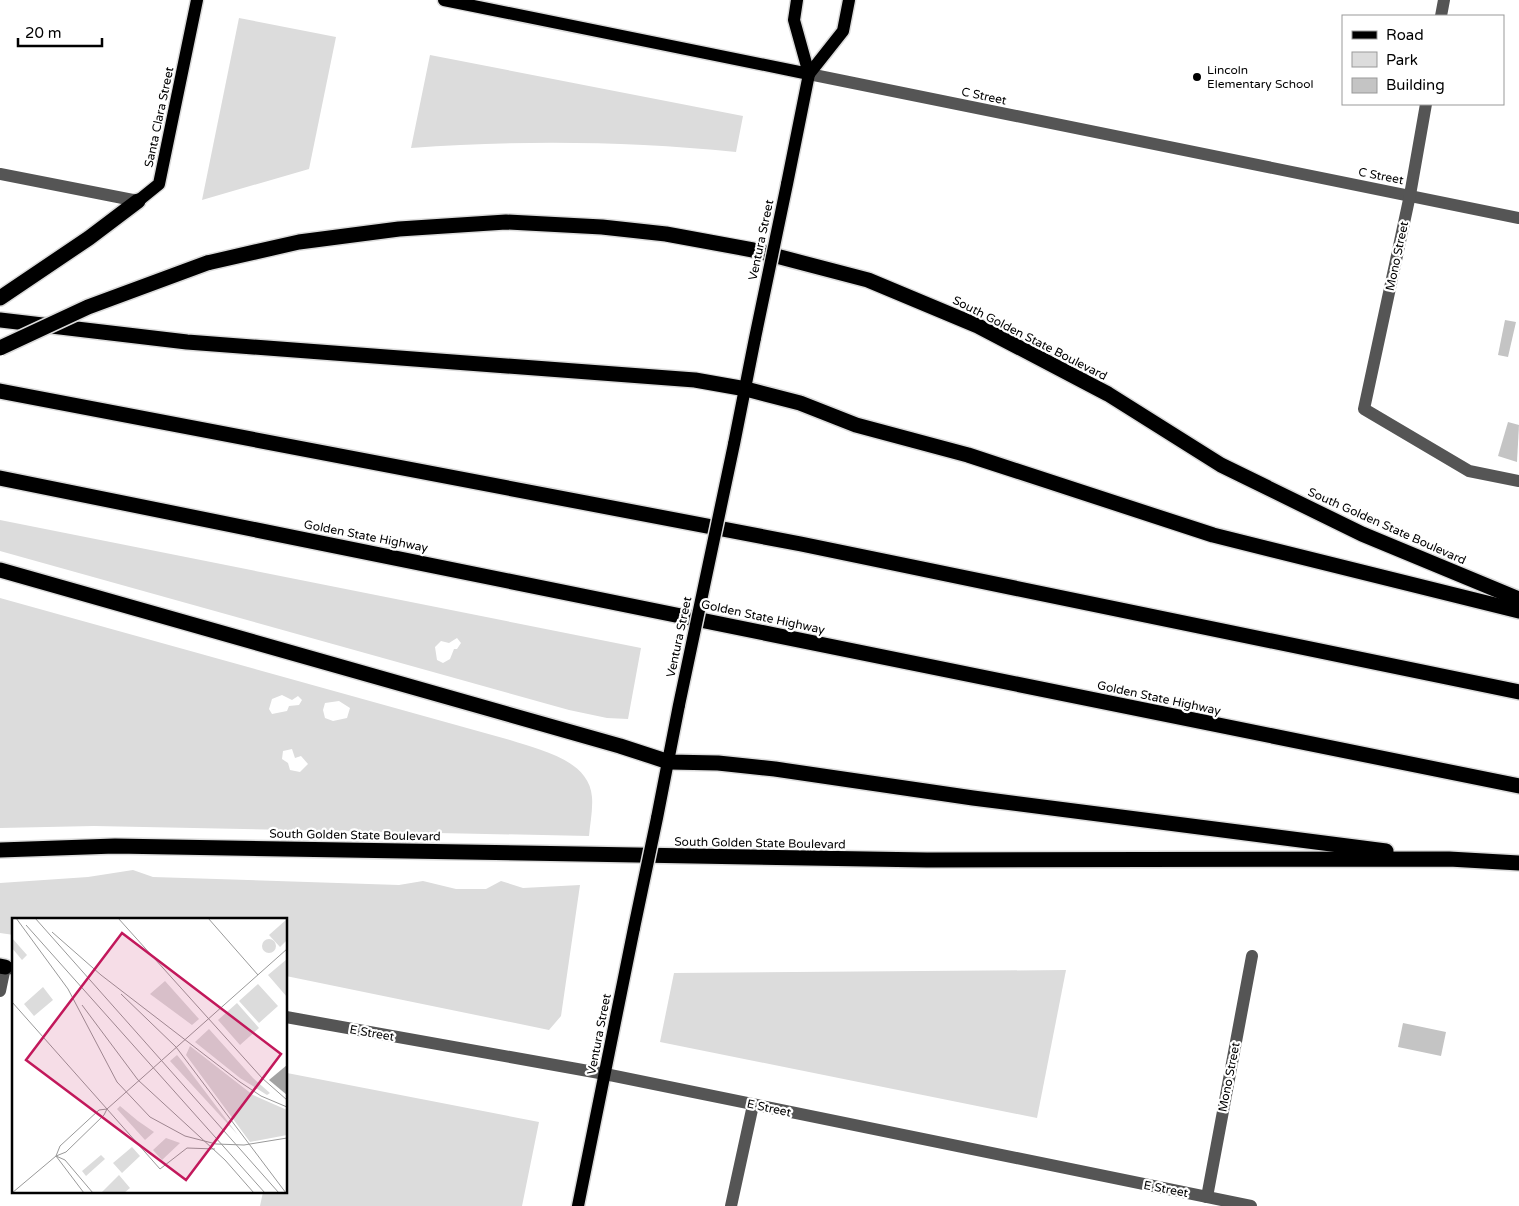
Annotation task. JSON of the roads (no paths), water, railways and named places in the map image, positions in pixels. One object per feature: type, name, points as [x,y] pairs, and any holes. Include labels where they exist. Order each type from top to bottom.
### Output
[{"type":"highway","points":[[0,298],[89,238],[138,201]]},
{"type":"highway","name":"South Golden State Boulevard","points":[[0,348],[88,307],[207,263],[299,242],[399,229],[506,222],[602,227],[666,234],[753,250],[868,280],[978,326],[1108,394],[1221,465],[1362,534],[1519,599]]},
{"type":"highway","points":[[0,320],[187,342],[695,380],[746,389],[800,403],[856,425],[968,455],[1212,535],[1519,610]]},
{"type":"highway","points":[[0,391],[801,544],[1519,692]]},
{"type":"highway","name":"Golden State Highway","points":[[0,478],[1519,786]]},
{"type":"highway","points":[[0,570],[620,746],[669,762],[718,763],[775,769],[973,798],[1449,860]]},
{"type":"highway","name":"South Golden State Boulevard","points":[[0,850],[115,846],[927,860],[1449,860],[1519,863]]},
{"type":"main road","name":"Santa Clara Street","points":[[138,201],[159,184],[197,0]]},
{"type":"main road","name":"C Street","points":[[444,0],[809,74]]},
{"type":"main road","name":"Ventura Street","points":[[578,1206],[809,74],[794,20],[797,0]]},
{"type":"main road","name":"Ventura Street","points":[[809,74],[844,31],[849,0]]},
{"type":"street","points":[[1441,15],[1444,0]]},
{"type":"street","name":"C Street","points":[[809,74],[1519,218]]},
{"type":"street","name":"Mono Street","points":[[1426,105],[1410,195],[1364,408],[1469,471],[1519,481]]},
{"type":"street","points":[[0,174],[138,201]]},
{"type":"street","name":"Mono Street","points":[[1207,1197],[1252,956]]},
{"type":"street","points":[[0,991],[6,967]]},
{"type":"street","name":"E Street","points":[[288,1017],[604,1074],[1207,1197],[1222,1203],[1251,1206]]},
{"type":"street","points":[[731,1206],[753,1105]]},
{"type":"place","name":"Lincoln Elementary School","points":[[1197,77]]}]
